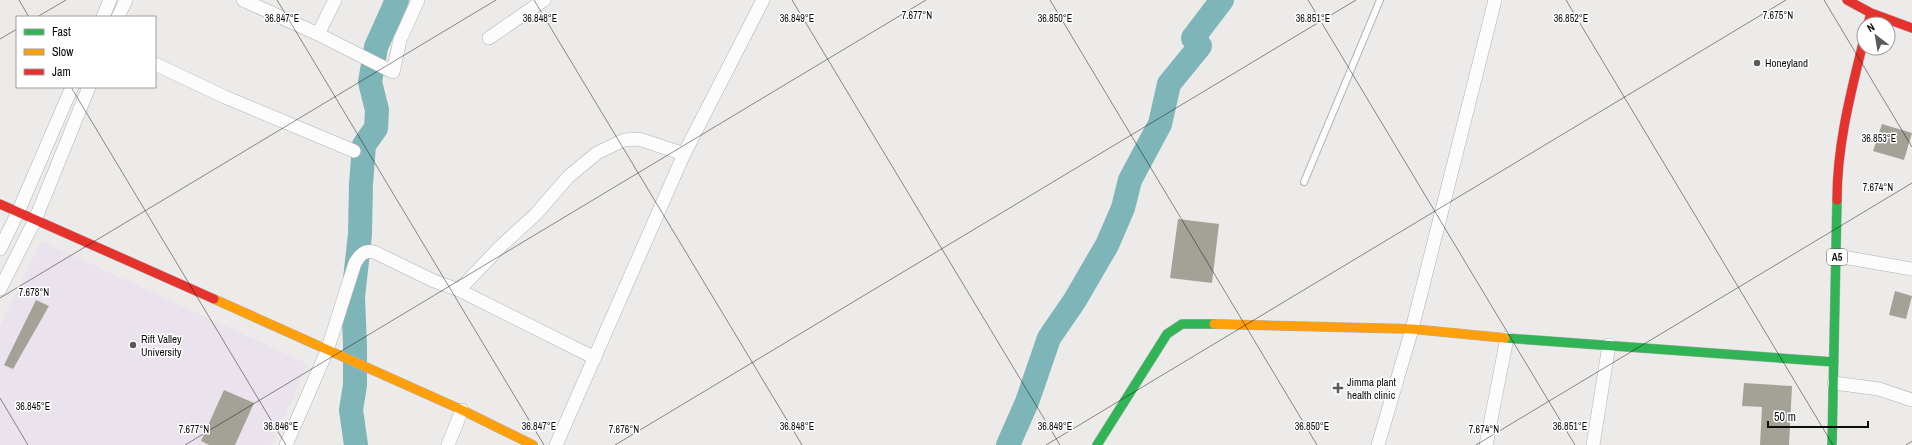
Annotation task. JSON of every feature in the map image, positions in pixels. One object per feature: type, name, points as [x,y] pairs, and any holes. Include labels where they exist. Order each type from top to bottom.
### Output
[{"type":"main road","points":[[1846,0],[1871,13],[1912,28]]},
{"type":"main road","name":"A5","points":[[1832,445],[1837,256],[1837,179],[1844,120],[1860,56]]},
{"type":"main road","points":[[0,204],[462,410],[533,445]]},
{"type":"main road","points":[[1098,445],[1167,334],[1182,324],[1256,324],[1412,328],[1507,338],[1834,362]]},
{"type":"street","points":[[102,16],[110,0]]},
{"type":"street","points":[[118,16],[126,0]]},
{"type":"street","points":[[243,0],[266,5],[318,34],[393,72],[400,40],[418,0]]},
{"type":"street","points":[[318,34],[335,0]]},
{"type":"street","points":[[489,38],[544,0]]},
{"type":"street","points":[[556,445],[684,154],[763,0]]},
{"type":"street","points":[[1378,445],[1412,328],[1495,0]]},
{"type":"street","points":[[156,64],[225,97],[354,151]]},
{"type":"street","points":[[0,249],[18,212],[72,88]]},
{"type":"street","points":[[0,289],[35,220],[89,88]]},
{"type":"street","points":[[459,290],[501,246],[536,214],[568,177],[597,153],[624,140],[640,139],[684,154]]},
{"type":"street","points":[[286,445],[328,351],[358,259],[369,251],[459,290],[595,358]]},
{"type":"street","points":[[1837,256],[1912,269]]},
{"type":"street","points":[[1486,445],[1507,338]]},
{"type":"street","points":[[1593,445],[1609,345]]},
{"type":"street","points":[[1834,383],[1879,389],[1912,400]]},
{"type":"street","points":[[448,445],[462,410]]},
{"type":"lane","points":[[1304,182],[1380,0]]},
{"type":"shaded area","name":"Rift Valley University","points":[[41,241],[308,364],[271,445],[0,445],[0,326]]},
{"type":"building","points":[[1882,124],[1912,133],[1904,160],[1873,151]]},
{"type":"building","points":[[1178,219],[1219,224],[1212,283],[1170,278]]},
{"type":"building","points":[[1895,291],[1912,296],[1906,319],[1889,315]]},
{"type":"building","points":[[36,300],[49,306],[13,369],[4,365]]},
{"type":"building","points":[[1744,383],[1792,386],[1789,445],[1760,445],[1762,407],[1742,406]]},
{"type":"building","points":[[224,390],[254,403],[235,445],[209,445],[201,441]]},
{"type":"waterway","points":[[356,445],[351,410],[355,385],[353,297],[360,234],[361,184],[364,145],[376,128],[377,110],[370,82],[376,47],[397,0]]},
{"type":"waterway","points":[[1008,445],[1027,402],[1049,338],[1075,300],[1107,245],[1123,208],[1130,180],[1160,124],[1169,84],[1200,46],[1193,38],[1222,0]]},
{"type":"traffic: fast","points":[[1832,445],[1837,200]]},
{"type":"traffic: fast","points":[[1097,445],[1167,334],[1182,324],[1214,324]]},
{"type":"traffic: fast","points":[[1505,338],[1834,362]]},
{"type":"traffic: slow","points":[[214,299],[462,410],[533,445]]},
{"type":"traffic: slow","points":[[1214,324],[1412,329],[1505,338]]},
{"type":"traffic: jam","points":[[1847,0],[1871,13]]},
{"type":"traffic: jam","points":[[1870,16],[1871,13],[1879,16]]},
{"type":"traffic: jam","points":[[1896,22],[1912,28]]},
{"type":"traffic: jam","points":[[1837,200],[1839,159],[1842,138],[1860,56]]},
{"type":"traffic: jam","points":[[0,204],[214,299]]},
{"type":"place","name":"Honeyland","points":[[1757,63]]},
{"type":"place","name":"Rift Valley University","points":[[133,345]]},
{"type":"place","name":"Jimma plant health clinic","points":[[1338,388]]}]
